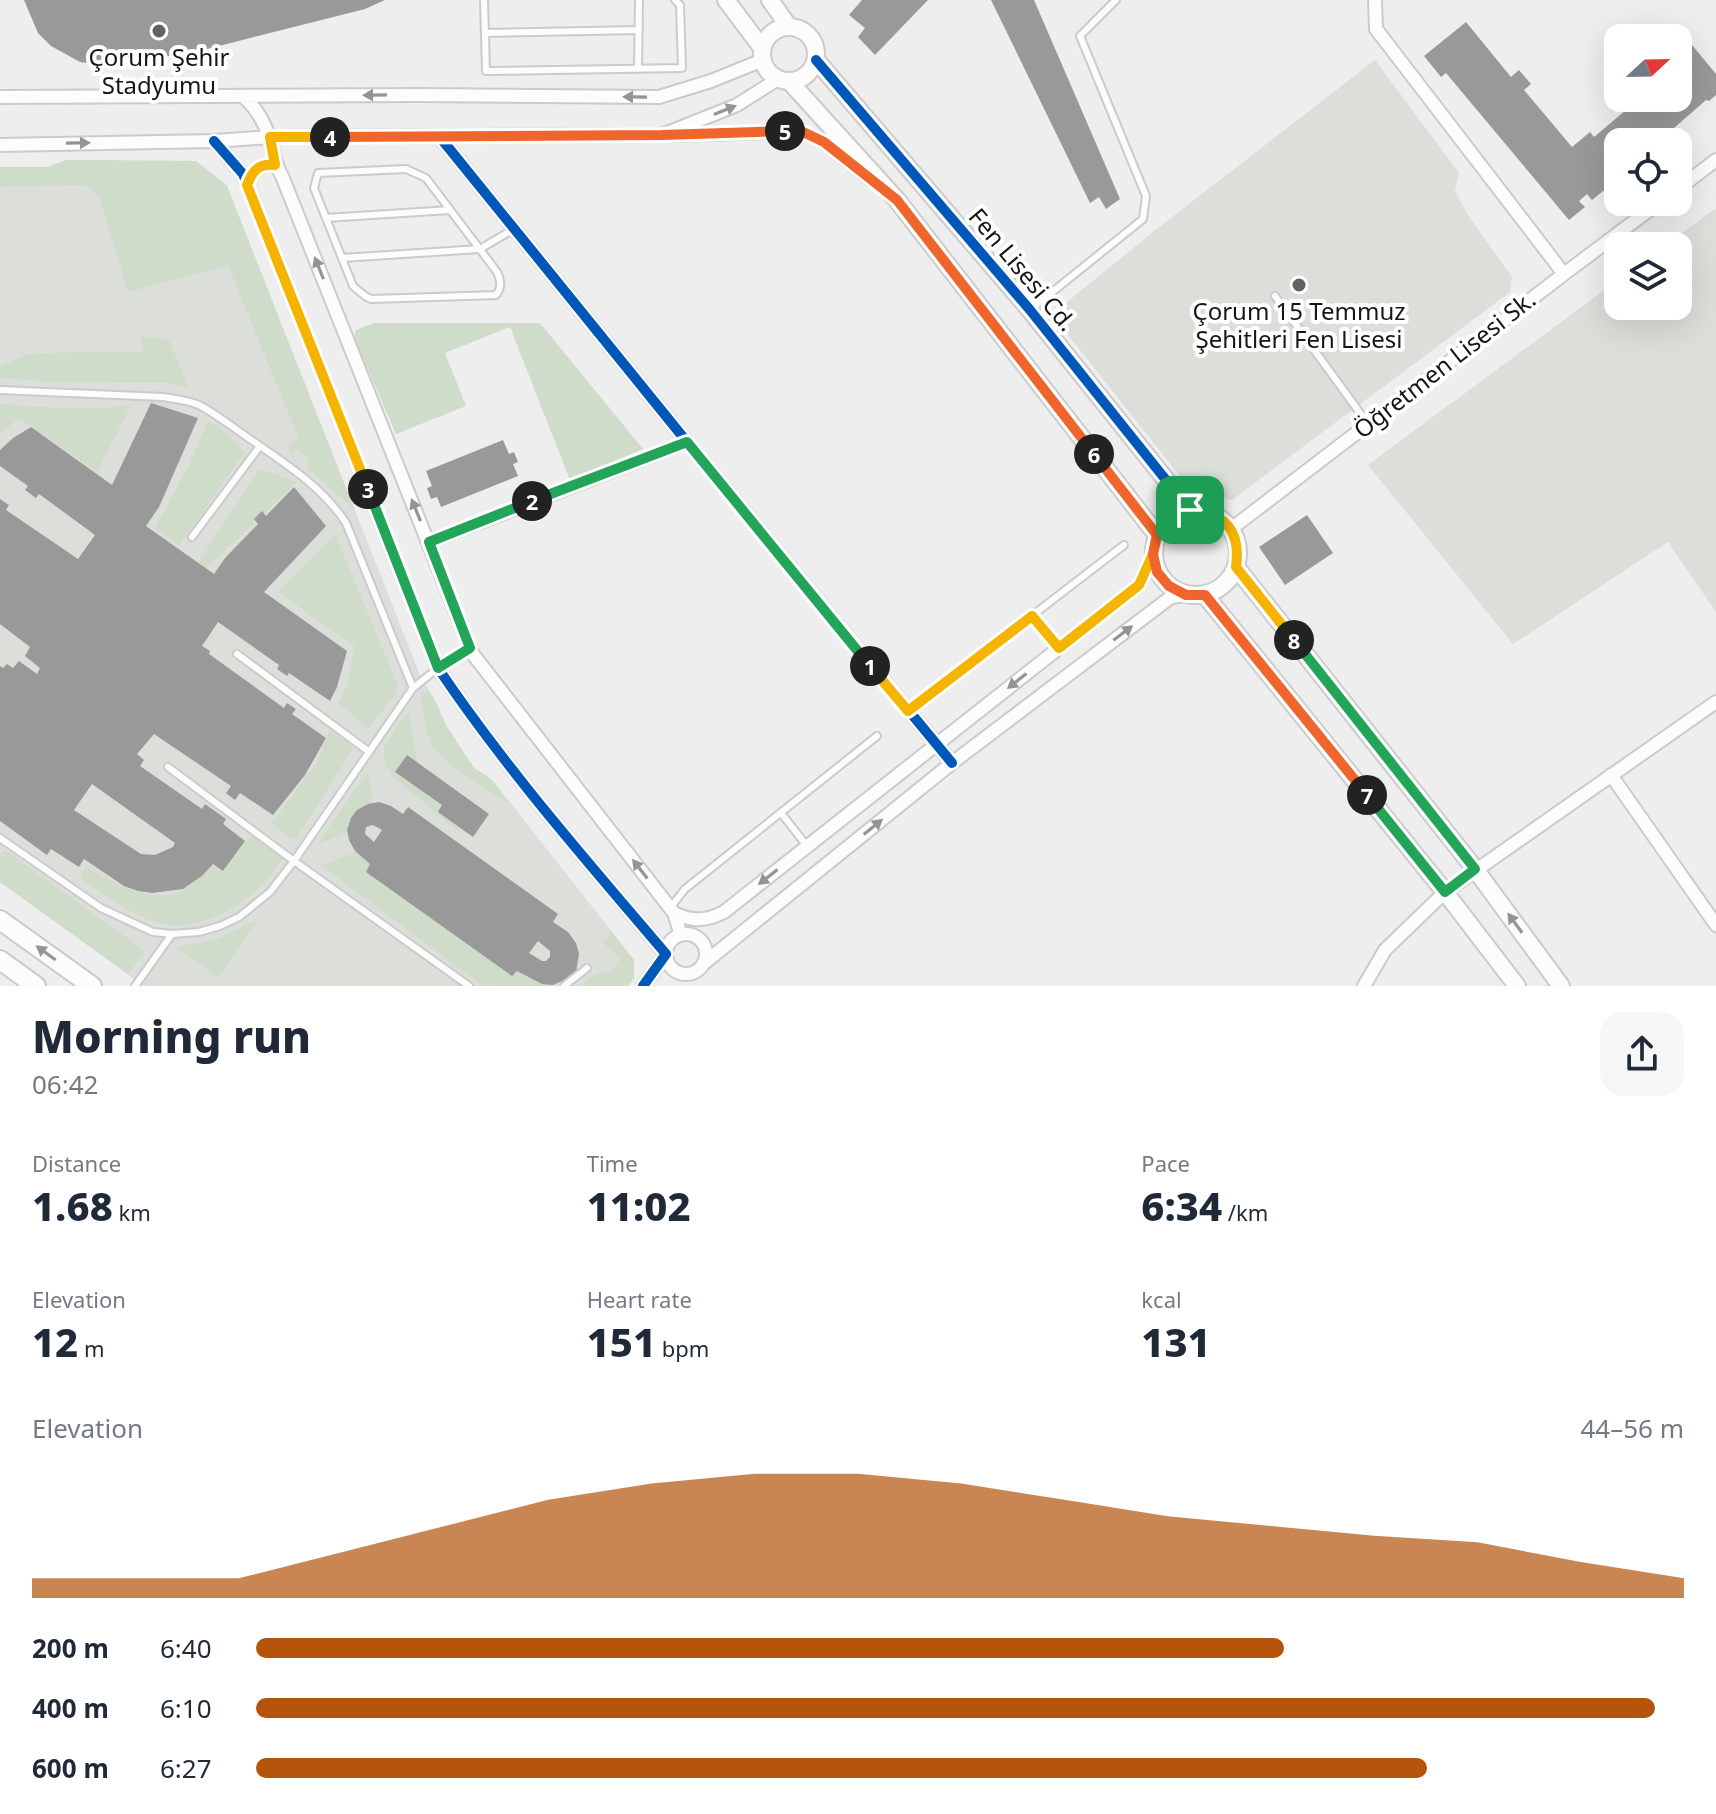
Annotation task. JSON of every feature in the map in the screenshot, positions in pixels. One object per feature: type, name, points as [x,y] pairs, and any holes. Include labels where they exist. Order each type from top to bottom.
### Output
[{"type":"main road","points":[[0,920],[92,986]]},
{"type":"main road","points":[[0,960],[36,986]]},
{"type":"street","points":[[726,0],[762,54],[771,74],[784,80],[897,200],[1157,535]]},
{"type":"street","points":[[770,0],[789,27]]},
{"type":"street","points":[[1375,0],[1376,29],[1564,274]]},
{"type":"street","points":[[0,97],[659,97],[711,81],[762,54],[766,40],[780,28],[797,28],[815,44],[816,60],[806,76],[798,80],[784,80],[737,105],[662,135]]},
{"type":"street","name":"Fen Lisesi Cd.","points":[[816,60],[1030,310],[1190,510]]},
{"type":"street","points":[[244,97],[255,107],[270,137],[275,165],[470,648],[672,910],[685,935],[699,940],[703,945],[703,964]]},
{"type":"street","points":[[0,145],[270,137],[662,135],[801,131],[824,142],[897,200]]},
{"type":"street","points":[[439,136],[952,763]]},
{"type":"street","points":[[214,141],[243,174],[438,668],[469,714],[577,850],[666,954],[675,971],[691,974]]},
{"type":"street","points":[[1692,178],[1716,160]]},
{"type":"street","points":[[247,185],[259,166],[275,165]]},
{"type":"street","name":"Öğretmen Lisesi Sk.","points":[[1231,529],[1641,216]]},
{"type":"street","points":[[429,542],[687,442]]},
{"type":"street","points":[[643,986],[666,954],[670,942],[724,912],[1139,585],[1153,554],[1157,535],[1170,518],[1190,510],[1207,512],[1223,520],[1231,529],[1238,550],[1236,567],[1224,585],[1205,595],[1171,597],[952,763],[703,964],[680,986]]},
{"type":"street","points":[[1153,554],[1157,572],[1169,586],[1186,595]]},
{"type":"street","points":[[1236,567],[1475,869],[1561,986]]},
{"type":"street","points":[[1205,595],[1517,986]]},
{"type":"street","points":[[438,668],[470,648]]},
{"type":"street","points":[[1364,986],[1385,950],[1445,892],[1716,702]]},
{"type":"street","points":[[1611,775],[1716,925]]},
{"type":"street","points":[[672,910],[683,917],[705,920]]},
{"type":"lane","points":[[484,0],[486,71],[682,68],[680,5],[675,0]]},
{"type":"lane","points":[[638,69],[639,0]]},
{"type":"lane","points":[[1030,310],[1143,219],[1146,196],[1080,36],[1116,0]]},
{"type":"lane","points":[[485,33],[639,30]]},
{"type":"lane","points":[[406,169],[426,178],[480,249],[501,280],[501,288],[496,295],[371,299],[353,286],[326,218],[314,188],[318,173],[406,169]]},
{"type":"lane","points":[[326,218],[450,210]]},
{"type":"lane","points":[[342,258],[480,249],[514,229]]},
{"type":"lane","points":[[1275,296],[1368,424]]},
{"type":"lane","points":[[0,390],[185,400],[200,406],[260,446],[321,492],[346,523],[413,688]]},
{"type":"lane","points":[[192,537],[260,446]]},
{"type":"lane","points":[[908,711],[1124,545]]},
{"type":"lane","points":[[1032,616],[1059,648]]},
{"type":"lane","points":[[237,654],[368,751]]},
{"type":"lane","points":[[0,840],[101,908],[153,932],[199,932],[220,926],[239,917],[270,892],[413,688],[438,668]]},
{"type":"lane","points":[[672,910],[685,889],[877,736]]},
{"type":"lane","points":[[168,767],[469,986]]},
{"type":"lane","points":[[781,813],[807,846]]},
{"type":"lane","points":[[135,986],[172,934]]},
{"type":"lane","points":[[564,986],[587,968]]},
{"type":"shaded area","name":"Çorum 15 Temmuz Şehitleri Fen Lisesi","points":[[1375,60],[1459,173],[1455,191],[1469,217],[1512,277],[1510,292],[1232,500],[1191,490],[1061,326],[1067,302]]},
{"type":"shaded area","points":[[67,160],[196,161],[227,186],[420,675],[447,727],[474,768],[494,782],[634,960],[634,978],[628,986],[144,986],[0,882],[0,167],[47,167]]},
{"type":"shaded area","points":[[1716,208],[1716,612],[1668,542],[1513,644],[1368,465],[1604,290],[1604,320],[1692,320],[1692,232],[1683,232]]},
{"type":"green space","points":[[67,160],[196,161],[227,186],[354,509],[307,468],[309,458],[298,450],[290,454],[287,445],[299,439],[228,265],[128,292],[101,202],[93,190],[83,185],[0,187],[0,167],[47,167]]},
{"type":"green space","points":[[374,323],[540,323],[643,449],[570,480],[510,327],[445,353],[466,406],[396,434],[354,337],[356,330]]},
{"type":"green space","points":[[141,336],[169,340],[188,387],[168,383],[0,378],[0,366],[27,355],[144,352]]},
{"type":"green space","points":[[0,404],[83,409],[131,405],[97,472],[19,418],[0,434]]},
{"type":"green space","points":[[208,421],[225,432],[245,452],[179,545],[155,529]]},
{"type":"green space","points":[[260,469],[297,482],[202,572],[198,563]]},
{"type":"green space","points":[[335,534],[398,686],[395,695],[368,728],[338,703],[347,687],[355,647],[278,592]]},
{"type":"green space","points":[[423,692],[430,692],[447,727],[474,768],[490,778],[509,803],[465,776],[435,749],[425,724],[420,697]]},
{"type":"green space","points":[[409,712],[420,776],[464,836],[392,776],[385,761],[384,748]]},
{"type":"green space","points":[[330,729],[351,745],[352,750],[298,836],[293,839],[272,823],[317,762]]},
{"type":"green space","points":[[368,774],[372,800],[361,822],[317,845],[354,790]]},
{"type":"green space","points":[[256,836],[283,858],[267,880],[243,901],[202,921],[173,925],[159,923],[138,915],[79,878],[86,867],[136,891],[167,895],[197,881],[212,865],[224,872],[244,842]]},
{"type":"green space","points":[[3,851],[145,951],[128,974],[0,882],[0,855]]},
{"type":"green space","points":[[356,852],[545,978],[550,986],[483,986],[322,866]]},
{"type":"green space","points":[[258,920],[218,977],[177,949],[215,939]]},
{"type":"green space","points":[[612,933],[634,960],[634,978],[628,986],[581,986],[590,977],[603,972],[609,974],[621,958],[603,943]]},
{"type":"building","name":"Çorum Şehir Stadyumu","points":[[24,0],[385,0],[365,9],[195,52],[95,64],[80,62],[51,46],[38,33]]},
{"type":"building","points":[[862,0],[928,0],[875,55],[858,37],[865,28],[849,15]]},
{"type":"building","points":[[991,0],[1034,0],[1120,199],[1106,209],[1099,197],[1090,203]]},
{"type":"building","points":[[1466,22],[1511,77],[1519,70],[1531,84],[1524,90],[1572,147],[1590,132],[1594,137],[1604,129],[1604,190],[1592,200],[1587,194],[1579,201],[1585,207],[1569,220],[1446,73],[1441,77],[1424,56]]},
{"type":"building","points":[[1692,45],[1716,74],[1716,95],[1674,128],[1605,128],[1624,112],[1692,112]]},
{"type":"building","points":[[151,403],[198,418],[159,507],[146,526],[214,574],[258,524],[254,519],[262,511],[266,516],[294,487],[326,526],[264,592],[347,651],[330,701],[289,673],[287,676],[277,669],[279,665],[218,622],[202,646],[284,708],[287,703],[296,709],[292,714],[326,738],[305,775],[273,815],[240,793],[235,800],[226,793],[231,786],[154,734],[137,754],[144,760],[140,766],[202,809],[205,804],[226,819],[223,824],[245,841],[223,871],[213,864],[183,889],[152,893],[124,886],[84,859],[79,867],[51,849],[47,855],[0,821],[0,666],[3,668],[7,664],[13,668],[19,661],[37,674],[40,668],[25,656],[30,647],[0,624],[0,499],[9,505],[6,510],[78,559],[95,535],[39,494],[36,498],[25,490],[28,486],[0,466],[0,450],[31,427],[112,485]],"holes":[[[92,784],[175,843],[173,847],[155,855],[141,854],[74,810]]]},
{"type":"building","points":[[503,440],[509,454],[514,452],[518,462],[513,464],[518,476],[441,507],[437,497],[431,499],[427,488],[432,486],[426,471]]},
{"type":"building","points":[[1307,515],[1333,553],[1285,585],[1259,547]]},
{"type":"building","points":[[407,755],[489,814],[473,837],[438,812],[442,805],[395,772]]},
{"type":"building","points":[[379,802],[403,814],[408,807],[558,914],[553,922],[568,932],[576,943],[579,954],[576,972],[553,985],[542,984],[517,971],[512,976],[366,872],[370,864],[355,851],[347,830],[357,810]],"holes":[[[373,825],[382,830],[374,842],[365,834],[366,827]],[[538,941],[550,951],[546,961],[529,953]]]},
{"type":"cycle path","points":[[816,60],[1030,310],[1190,510]]},
{"type":"cycle path","points":[[439,136],[952,763]]},
{"type":"cycle path","points":[[214,141],[243,174],[438,668],[519,778],[666,954],[643,986]]},
{"type":"place","name":"Çorum Şehir Stadyumu","points":[[159,31]]},
{"type":"place","name":"Çorum 15 Temmuz Şehitleri Fen Lisesi","points":[[1299,285]]},
{"type":"route","points":[[1190,510],[1170,518],[1157,535],[1153,554],[1139,585],[1059,648],[1032,616],[908,711],[687,442],[429,542],[470,648],[438,668],[247,185],[259,166],[275,165],[270,137],[662,135],[801,131],[824,142],[897,200],[1157,535],[1153,554],[1157,572],[1169,586],[1186,595],[1205,595],[1445,892],[1475,869],[1236,567],[1238,550],[1231,529],[1223,520],[1207,512],[1190,510]]}]
